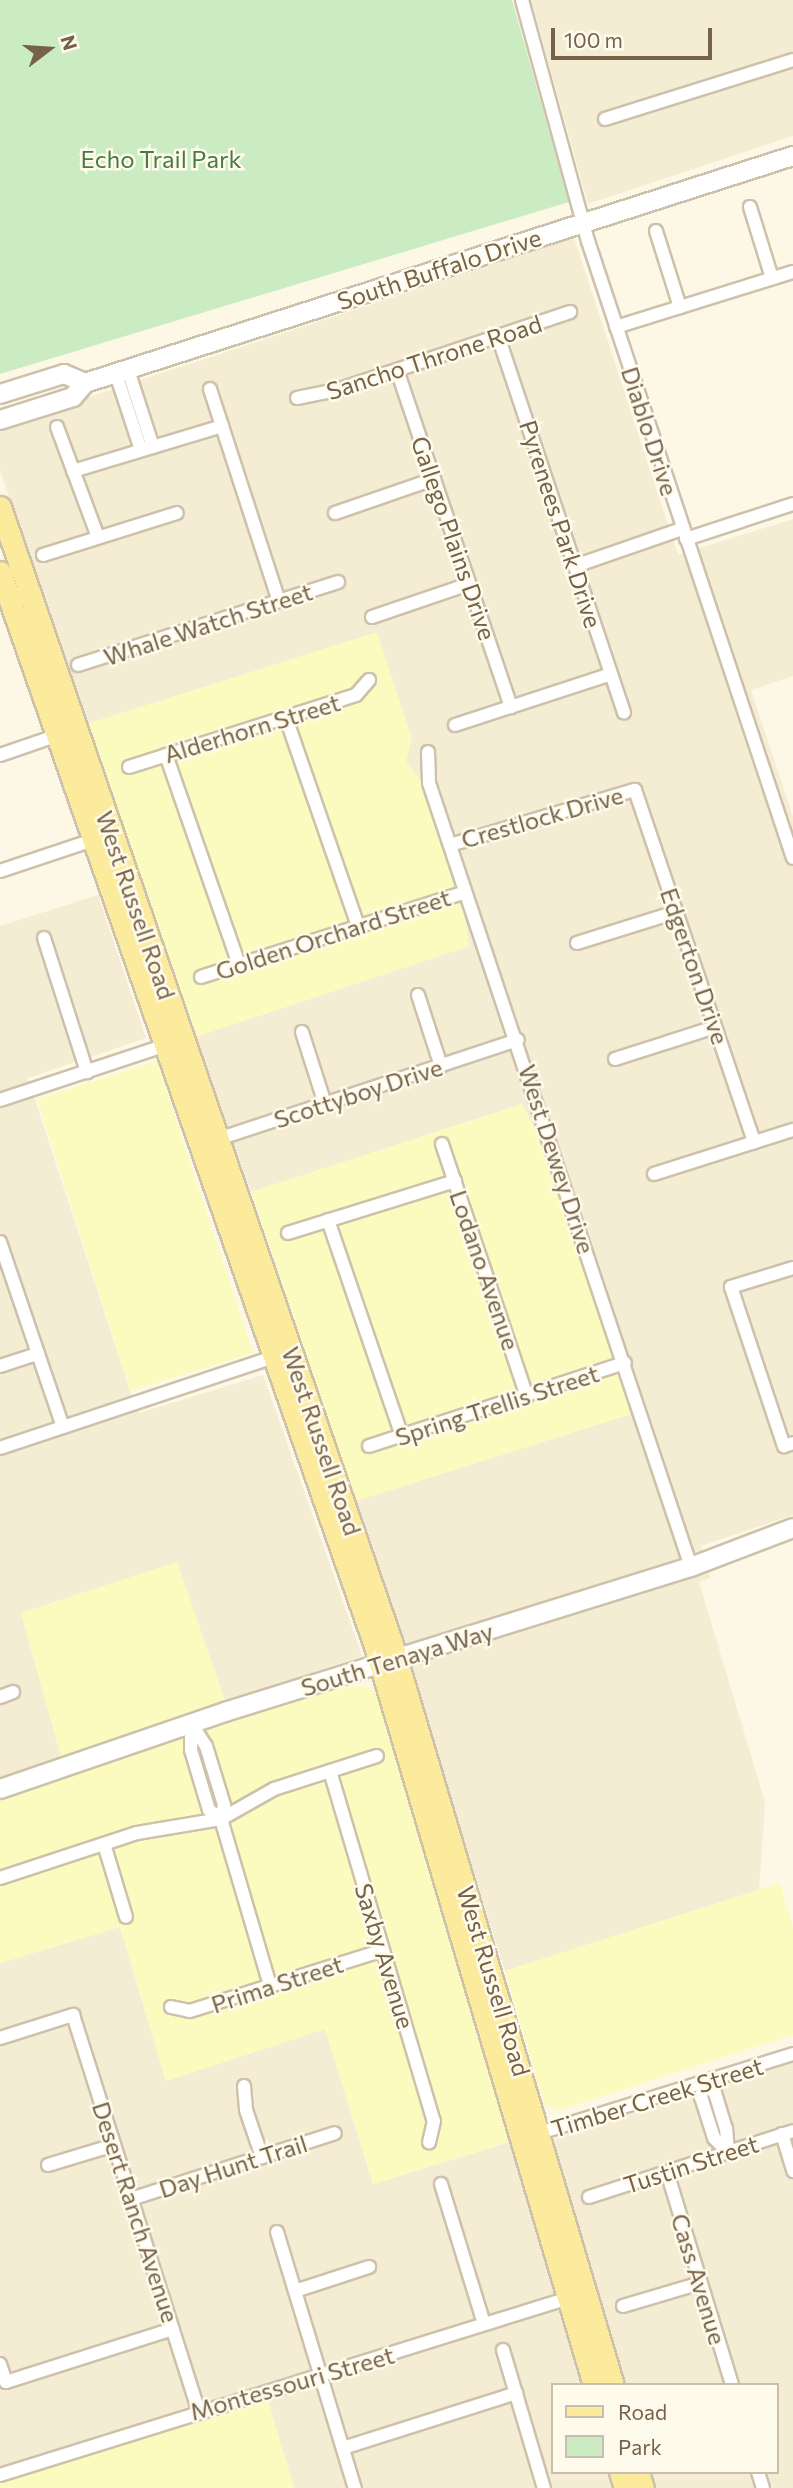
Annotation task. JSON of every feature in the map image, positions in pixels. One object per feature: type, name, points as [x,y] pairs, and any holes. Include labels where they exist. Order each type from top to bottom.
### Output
[{"type":"main road","name":"West Russell Road","points":[[0,507],[66,733],[93,840],[174,1042]]},
{"type":"main road","name":"West Russell Road","points":[[0,572],[66,733],[389,1663],[576,2295],[593,2383]]},
{"type":"main road","name":"West Russell Road","points":[[576,2295],[612,2383]]},
{"type":"street","name":"Diablo Drive","points":[[522,0],[584,222],[617,327],[793,858]]},
{"type":"street","points":[[605,119],[793,60]]},
{"type":"street","name":"South Buffalo Drive","points":[[0,420],[73,397],[85,383],[793,156]]},
{"type":"street","points":[[750,207],[772,278]]},
{"type":"street","points":[[656,230],[680,307]]},
{"type":"street","points":[[617,327],[793,272]]},
{"type":"street","name":"Sancho Throne Road","points":[[297,398],[337,390],[570,312]]},
{"type":"street","name":"Pyrenees Park Drive","points":[[498,336],[624,712]]},
{"type":"street","name":"Gallego Plains Drive","points":[[397,370],[511,707]]},
{"type":"street","points":[[122,372],[147,449]]},
{"type":"street","name":"South Buffalo Drive","points":[[0,394],[64,374],[85,383]]},
{"type":"street","points":[[210,389],[279,601]]},
{"type":"street","points":[[73,471],[222,426]]},
{"type":"street","points":[[57,427],[98,537]]},
{"type":"street","points":[[335,513],[434,479]]},
{"type":"street","points":[[575,566],[793,504]]},
{"type":"street","points":[[43,555],[177,513]]},
{"type":"street","name":"Whale Watch Street","points":[[78,665],[338,582]]},
{"type":"street","points":[[372,617],[469,584]]},
{"type":"street","points":[[455,725],[611,674]]},
{"type":"street","name":"Alderhorn Street","points":[[130,766],[356,695],[369,680]]},
{"type":"street","points":[[286,718],[358,926]]},
{"type":"street","points":[[0,755],[66,733]]},
{"type":"street","name":"West Dewey Drive","points":[[428,752],[429,783],[518,1040],[691,1567]]},
{"type":"street","points":[[166,755],[239,965]]},
{"type":"street","name":"Crestlock Drive","points":[[450,845],[635,790]]},
{"type":"street","name":"Edgerton Drive","points":[[635,790],[754,1142]]},
{"type":"street","points":[[0,871],[93,840]]},
{"type":"street","name":"Golden Orchard Street","points":[[201,977],[465,892]]},
{"type":"street","points":[[577,943],[677,912]]},
{"type":"street","points":[[44,938],[87,1072]]},
{"type":"street","points":[[418,995],[441,1066]]},
{"type":"street","points":[[615,1059],[715,1027]]},
{"type":"street","points":[[302,1032],[325,1104]]},
{"type":"street","name":"Scottyboy Drive","points":[[208,1142],[518,1040]]},
{"type":"street","points":[[0,1100],[174,1042]]},
{"type":"street","points":[[654,1174],[793,1130]]},
{"type":"street","name":"Lodano Avenue","points":[[442,1144],[527,1396]]},
{"type":"street","points":[[288,1233],[454,1181]]},
{"type":"street","points":[[328,1220],[402,1436]]},
{"type":"street","points":[[0,1242],[64,1427]]},
{"type":"street","points":[[788,1444],[731,1287],[793,1268]]},
{"type":"street","points":[[0,1366],[38,1354]]},
{"type":"street","points":[[0,1448],[282,1355]]},
{"type":"street","name":"Spring Trellis Street","points":[[369,1446],[625,1363]]},
{"type":"street","name":"South Tenaya Way","points":[[0,1788],[191,1723],[691,1567],[793,1528]]},
{"type":"street","points":[[0,1697],[13,1692]]},
{"type":"street","points":[[191,1723],[213,1768],[225,1805],[221,1819],[270,1986]]},
{"type":"street","points":[[0,1878],[151,1829],[221,1819],[274,1789],[377,1756]]},
{"type":"street","name":"Saxby Avenue","points":[[330,1771],[434,2122],[429,2142]]},
{"type":"street","points":[[104,1844],[126,1917]]},
{"type":"street","name":"Prima Street","points":[[171,2007],[190,2011],[383,1950]]},
{"type":"street","name":"Desert Ranch Avenue","points":[[0,2038],[73,2015],[198,2410]]},
{"type":"street","name":"Timber Creek Street","points":[[530,2136],[793,2054]]},
{"type":"street","points":[[705,2082],[701,2097],[714,2138],[728,2152]]},
{"type":"street","points":[[244,2086],[246,2110],[262,2157]]},
{"type":"street","name":"Day Hunt Trail","points":[[131,2199],[335,2133]]},
{"type":"street","points":[[788,2133],[793,2171]]},
{"type":"street","name":"Tustin Street","points":[[589,2197],[788,2133]]},
{"type":"street","points":[[48,2165],[114,2145]]},
{"type":"street","name":"Cass Avenue","points":[[667,2172],[731,2383]]},
{"type":"street","points":[[441,2184],[484,2324]]},
{"type":"street","points":[[277,2232],[355,2488]]},
{"type":"street","points":[[295,2291],[369,2267]]},
{"type":"street","points":[[623,2306],[700,2283]]},
{"type":"street","name":"Montessouri Street","points":[[0,2475],[198,2410],[322,2376],[576,2295]]},
{"type":"street","points":[[0,2364],[6,2382],[173,2329]]},
{"type":"street","points":[[503,2350],[544,2488]]},
{"type":"street","points":[[343,2448],[516,2393]]},
{"type":"shaded area","points":[[531,0],[793,0],[793,136],[588,204]]},
{"type":"shaded area","points":[[574,238],[678,555],[793,519],[793,676],[751,690],[793,817],[793,1515],[701,1546],[710,1578],[699,1582],[765,1802],[759,1890],[505,1971],[356,1501],[631,1414],[522,1104],[251,1192],[195,1037],[469,946],[462,901],[424,785],[406,761],[409,743],[376,633],[87,724],[0,470],[0,426]]},
{"type":"shaded area","points":[[98,895],[146,1038],[28,1078],[130,1391],[139,1413],[263,1375],[362,1656],[225,1701],[177,1562],[21,1613],[64,1767],[0,1789],[0,926]]},
{"type":"shaded area","points":[[120,1927],[166,2081],[325,2029],[373,2184],[523,2138],[598,2383],[552,2383],[552,2474],[627,2474],[631,2488],[294,2488],[266,2395],[0,2476],[0,1963]]},
{"type":"shaded area","points":[[793,2063],[793,2488],[656,2488],[652,2474],[779,2474],[779,2383],[623,2383],[554,2146],[556,2138]]},
{"type":"green space","name":"Echo Trail Park","points":[[0,0],[512,0],[569,202],[0,374]]},
{"type":"sand","points":[[377,632],[412,739],[406,761],[424,785],[462,901],[469,946],[195,1037],[171,996],[108,812],[87,724]]},
{"type":"sand","points":[[157,1061],[253,1353],[130,1391],[37,1099]]},
{"type":"sand","points":[[522,1104],[541,1140],[631,1414],[356,1501],[251,1192]]},
{"type":"sand","points":[[177,1562],[231,1719],[325,1689],[365,1686],[379,1695],[499,2062],[509,2142],[373,2184],[325,2029],[166,2081],[120,1927],[0,1963],[0,1789],[64,1767],[21,1613]]},
{"type":"sand","points":[[780,1883],[793,1928],[793,2035],[559,2110],[544,2105],[505,1971]]},
{"type":"sand","points":[[266,2394],[294,2488],[0,2488],[0,2476]]}]
